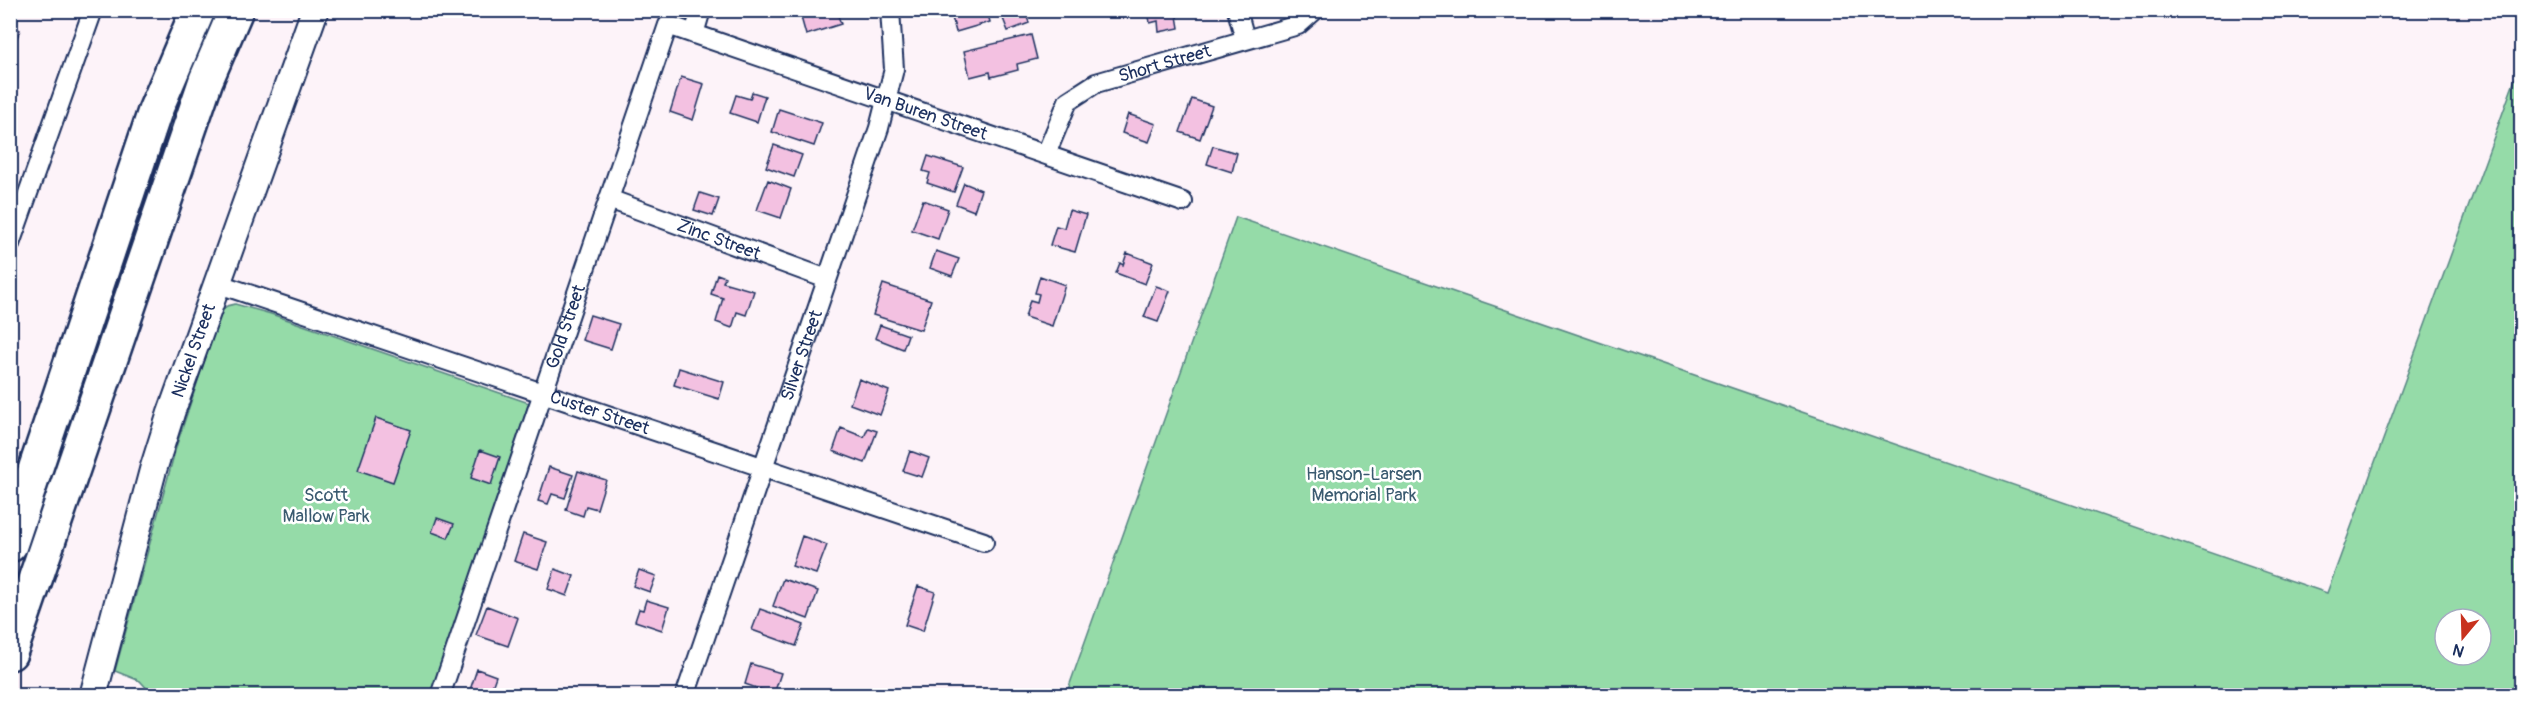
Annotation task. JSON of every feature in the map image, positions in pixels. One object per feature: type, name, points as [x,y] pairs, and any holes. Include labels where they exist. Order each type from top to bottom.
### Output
[{"type":"highway","points":[[10,545],[155,111],[183,10]]},
{"type":"highway","points":[[155,111],[198,10]]},
{"type":"highway","points":[[10,652],[206,80],[236,10]]},
{"type":"highway","points":[[206,80],[241,10]]},
{"type":"main road","name":"Nickel Street","points":[[93,696],[153,470],[216,283],[315,10]]},
{"type":"street","points":[[10,244],[93,10]]},
{"type":"street","points":[[694,34],[701,10]]},
{"type":"street","name":"Silver Street","points":[[685,696],[879,128],[894,69],[890,10]]},
{"type":"street","points":[[1237,10],[1245,39]]},
{"type":"street","name":"Short Street","points":[[1046,154],[1068,101],[1080,91],[1096,83],[1298,25],[1315,10]]},
{"type":"street","name":"Van Buren Street","points":[[668,25],[1183,202]]},
{"type":"street","name":"Gold Street","points":[[440,696],[668,25]]},
{"type":"street","name":"Zinc Street","points":[[609,199],[827,279]]},
{"type":"street","name":"Custer Street","points":[[216,283],[984,542]]},
{"type":"green space","name":"Hanson-Larsen Memorial Park","points":[[2521,63],[2521,695],[1066,695],[1236,217],[2327,593]]},
{"type":"green space","name":"Scott Mallow Park","points":[[235,304],[271,314],[529,403],[431,695],[153,695],[140,681],[115,671],[177,444],[221,311]]},
{"type":"building","points":[[799,10],[836,10],[841,24],[806,35]]},
{"type":"building","points":[[950,10],[987,10],[990,22],[956,32]]},
{"type":"building","points":[[1017,10],[1025,10],[1029,23],[1008,31],[1002,16]]},
{"type":"building","points":[[1148,10],[1176,10],[1179,28],[1159,32],[1158,21],[1150,23]]},
{"type":"building","points":[[10,26],[20,30],[10,56]]},
{"type":"building","points":[[1031,35],[1037,59],[1017,64],[1018,70],[991,77],[990,72],[970,77],[964,51]]},
{"type":"building","points":[[681,77],[704,84],[693,120],[670,112]]},
{"type":"building","points":[[752,92],[765,96],[757,122],[730,113],[736,95],[750,99]]},
{"type":"building","points":[[1192,99],[1212,106],[1200,139],[1180,132]]},
{"type":"building","points":[[779,109],[822,123],[814,146],[772,132]]},
{"type":"building","points":[[1128,114],[1156,124],[1149,142],[1122,133]]},
{"type":"building","points":[[774,145],[802,155],[794,177],[766,167]]},
{"type":"building","points":[[1213,146],[1237,153],[1232,172],[1207,164]]},
{"type":"building","points":[[928,156],[963,167],[954,192],[927,183],[930,173],[923,171]]},
{"type":"building","points":[[768,180],[791,189],[781,218],[757,210]]},
{"type":"building","points":[[964,183],[981,190],[974,211],[956,204]]},
{"type":"building","points":[[700,193],[719,199],[713,216],[694,210]]},
{"type":"building","points":[[923,200],[948,209],[938,239],[912,230]]},
{"type":"building","points":[[1069,210],[1086,215],[1075,252],[1050,245],[1056,226],[1064,228]]},
{"type":"building","points":[[936,251],[959,259],[952,276],[930,268]]},
{"type":"building","points":[[1127,253],[1153,263],[1145,284],[1116,273],[1120,263],[1123,265]]},
{"type":"building","points":[[717,274],[725,277],[723,282],[754,291],[746,315],[737,312],[732,328],[716,322],[723,298],[711,294]]},
{"type":"building","points":[[1040,276],[1065,285],[1052,326],[1025,317],[1030,300],[1037,302],[1039,294],[1035,293]]},
{"type":"building","points":[[883,284],[931,300],[921,330],[873,315]]},
{"type":"building","points":[[1156,286],[1170,291],[1158,322],[1144,317]]},
{"type":"building","points":[[590,315],[619,324],[611,349],[582,340]]},
{"type":"building","points":[[880,325],[908,335],[903,349],[875,338]]},
{"type":"building","points":[[679,368],[724,382],[719,399],[674,385]]},
{"type":"building","points":[[859,379],[889,391],[880,415],[850,404]]},
{"type":"building","points":[[376,418],[411,430],[393,482],[358,470]]},
{"type":"building","points":[[841,428],[864,437],[868,428],[877,431],[865,463],[833,451]]},
{"type":"building","points":[[480,450],[500,457],[491,485],[471,478]]},
{"type":"building","points":[[910,451],[929,458],[922,477],[903,471]]},
{"type":"building","points":[[549,467],[573,475],[565,498],[552,494],[548,504],[538,501]]},
{"type":"building","points":[[578,471],[606,480],[597,509],[586,506],[583,516],[566,510]]},
{"type":"building","points":[[437,518],[454,524],[448,538],[432,532]]},
{"type":"building","points":[[523,534],[547,542],[538,569],[514,561]]},
{"type":"building","points":[[802,536],[827,545],[816,574],[792,566]]},
{"type":"building","points":[[555,569],[574,576],[567,596],[548,589]]},
{"type":"building","points":[[639,570],[656,576],[650,592],[633,586]]},
{"type":"building","points":[[783,579],[818,591],[808,619],[773,606]]},
{"type":"building","points":[[918,586],[935,592],[923,631],[905,625]]},
{"type":"building","points":[[646,600],[669,607],[662,630],[635,621],[639,609],[643,610]]},
{"type":"building","points":[[487,606],[518,618],[508,646],[476,635]]},
{"type":"building","points":[[760,609],[804,625],[796,646],[752,630]]},
{"type":"building","points":[[751,664],[781,673],[774,694],[745,684]]},
{"type":"building","points":[[477,669],[496,676],[489,696],[468,696]]}]
